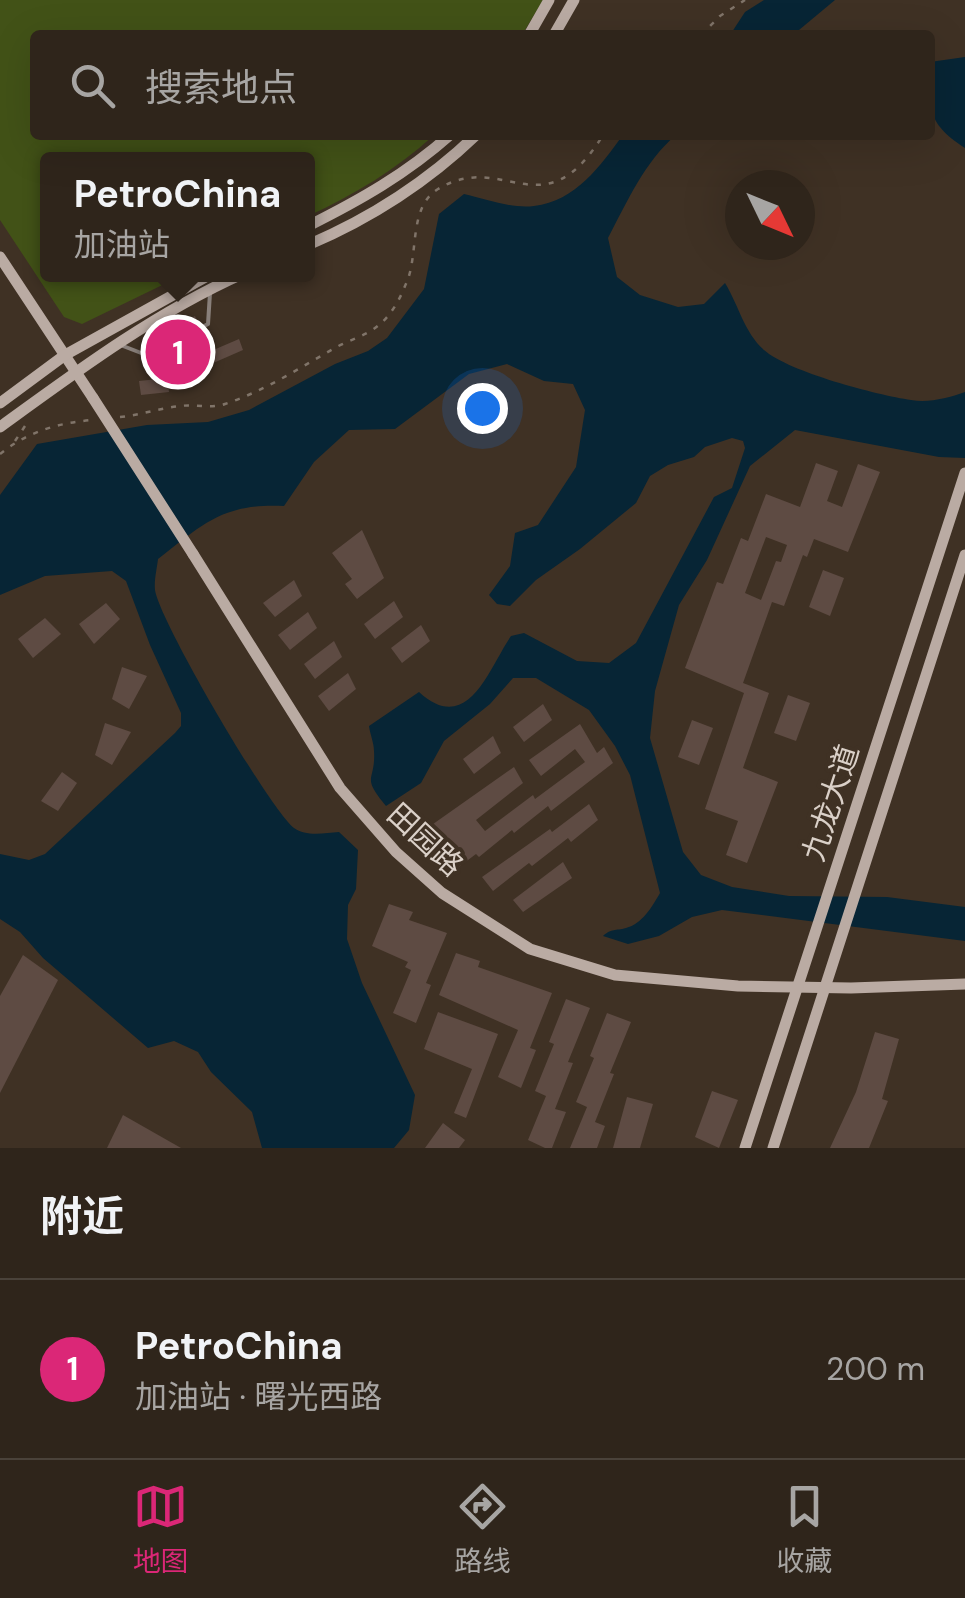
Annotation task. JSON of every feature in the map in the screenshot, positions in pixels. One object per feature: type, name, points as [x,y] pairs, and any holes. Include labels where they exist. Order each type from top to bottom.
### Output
[{"type":"main road","points":[[532,30],[549,0]]},
{"type":"main road","points":[[557,30],[574,0]]},
{"type":"main road","points":[[315,222],[370,195],[416,165],[444,140]]},
{"type":"main road","points":[[315,243],[413,186],[471,140]]},
{"type":"main road","name":"田园路","points":[[0,257],[194,554],[340,788],[396,852],[442,893],[530,949],[615,975],[738,986],[965,984]]},
{"type":"main road","points":[[0,403],[64,355],[197,282]]},
{"type":"main road","points":[[0,427],[76,371],[225,282]]},
{"type":"main road","name":"九龙大道","points":[[745,1148],[965,474]]},
{"type":"main road","name":"九龙大道","points":[[773,1148],[965,555]]},
{"type":"lane","points":[[118,344],[149,356],[208,324],[210,289]]},
{"type":"path","points":[[707,30],[745,0]]},
{"type":"path","points":[[14,442],[70,422],[139,415],[186,405],[222,406],[295,373],[381,324],[407,284],[420,213],[433,192],[464,177],[526,186],[561,181],[584,161],[599,140]]},
{"type":"path","points":[[0,454],[30,422],[22,411]]},
{"type":"green space","points":[[0,0],[543,0],[525,30],[30,30],[30,140],[428,140],[374,180],[315,212],[315,152],[40,152],[40,281],[0,220]]},
{"type":"green space","points":[[41,282],[169,282],[82,324],[64,317]]},
{"type":"water","points":[[764,0],[835,0],[799,30],[733,30],[745,12]]},
{"type":"water","points":[[965,57],[965,148],[942,130],[935,119],[935,61]]},
{"type":"water","points":[[619,140],[670,140],[646,170],[608,238],[617,277],[640,295],[678,307],[704,304],[725,283],[757,343],[793,366],[856,388],[911,400],[925,401],[965,392],[965,458],[939,457],[795,430],[750,466],[707,560],[679,605],[655,691],[650,738],[683,852],[701,875],[732,887],[789,896],[887,897],[965,907],[965,941],[722,910],[692,917],[659,936],[628,944],[603,936],[637,923],[660,893],[630,775],[589,710],[536,678],[513,678],[490,704],[444,741],[421,783],[386,806],[371,783],[374,751],[369,726],[419,692],[436,704],[451,707],[464,702],[485,680],[511,636],[524,633],[577,661],[609,663],[636,643],[714,497],[732,488],[745,448],[743,441],[732,438],[705,447],[694,457],[650,476],[636,503],[536,580],[510,606],[497,604],[489,595],[510,566],[515,533],[538,525],[576,467],[585,410],[573,384],[544,381],[507,364],[469,374],[395,429],[349,430],[314,462],[284,506],[229,512],[202,526],[158,559],[155,590],[161,608],[194,674],[281,814],[299,831],[339,832],[358,850],[356,889],[348,905],[347,939],[362,983],[415,1095],[409,1130],[394,1148],[262,1148],[252,1112],[211,1072],[198,1052],[174,1041],[148,1048],[43,958],[20,932],[0,919],[0,854],[29,860],[45,854],[175,733],[181,726],[181,713],[126,581],[112,571],[45,576],[0,595],[0,495],[37,444],[147,425],[208,422],[249,410],[335,364],[368,351],[387,338],[424,289],[439,214],[464,194],[526,207],[549,203],[575,190]]},
{"type":"building","points":[[195,316],[198,323],[165,341],[161,331]]},
{"type":"building","points":[[203,333],[211,351],[239,339],[243,350],[179,378],[170,351]]},
{"type":"building","points":[[167,378],[169,392],[141,395],[139,381]]},
{"type":"building","points":[[816,463],[838,471],[827,501],[842,507],[858,464],[880,472],[848,552],[814,539],[807,557],[803,555],[784,606],[772,602],[743,683],[769,693],[743,768],[778,782],[747,863],[726,855],[738,821],[705,809],[744,693],[685,668],[717,582],[723,584],[741,538],[748,541],[766,494],[800,507]],"holes":[[[766,537],[787,545],[781,562],[776,561],[761,600],[745,593]]]},
{"type":"building","points":[[362,530],[384,578],[357,599],[345,584],[352,579],[332,553]]},
{"type":"building","points":[[823,570],[844,578],[830,616],[809,607]]},
{"type":"building","points":[[294,580],[302,596],[275,617],[263,603]]},
{"type":"building","points":[[394,601],[403,617],[375,639],[364,624]]},
{"type":"building","points":[[106,603],[120,619],[94,644],[79,624]]},
{"type":"building","points":[[308,612],[317,628],[290,650],[278,635]]},
{"type":"building","points":[[45,618],[61,634],[33,658],[18,639]]},
{"type":"building","points":[[421,625],[430,641],[402,663],[391,648]]},
{"type":"building","points":[[334,641],[342,657],[315,679],[304,664]]},
{"type":"building","points":[[122,667],[147,676],[129,709],[112,699]]},
{"type":"building","points":[[348,673],[356,689],[329,711],[318,696]]},
{"type":"building","points":[[788,695],[810,703],[796,741],[774,733]]},
{"type":"building","points":[[543,704],[552,720],[524,742],[513,727]]},
{"type":"building","points":[[692,720],[713,728],[699,765],[678,757]]},
{"type":"building","points":[[105,723],[131,732],[112,765],[95,755]]},
{"type":"building","points":[[580,724],[597,753],[604,747],[613,763],[551,811],[548,806],[479,857],[476,854],[456,869],[426,829],[514,767],[523,783],[476,820],[485,831],[533,795],[535,799],[585,762],[575,749],[541,776],[529,760]]},
{"type":"building","points":[[493,736],[501,753],[474,774],[463,759]]},
{"type":"building","points":[[62,772],[77,783],[58,811],[41,801]]},
{"type":"building","points":[[589,804],[598,820],[571,842],[568,838],[493,891],[482,877]]},
{"type":"building","points":[[563,862],[572,878],[523,912],[513,900]]},
{"type":"building","points":[[389,904],[413,912],[409,920],[447,933],[426,983],[431,985],[416,1023],[393,1013],[411,970],[405,967],[408,962],[372,946]]},
{"type":"building","points":[[456,953],[480,961],[478,967],[552,993],[530,1048],[536,1050],[521,1088],[498,1077],[518,1030],[439,995]]},
{"type":"building","points":[[23,955],[58,980],[0,1093],[0,996]]},
{"type":"building","points":[[566,999],[590,1008],[568,1062],[573,1063],[555,1109],[566,1112],[552,1148],[545,1148],[528,1140],[546,1096],[535,1091]]},
{"type":"building","points":[[438,1012],[498,1034],[466,1118],[454,1113],[472,1069],[424,1049]]},
{"type":"building","points":[[607,1013],[631,1022],[595,1122],[605,1126],[597,1148],[570,1148],[587,1107],[576,1102]]},
{"type":"building","points":[[875,1032],[899,1039],[882,1099],[888,1101],[869,1148],[830,1148],[856,1092]]},
{"type":"building","points":[[712,1091],[738,1100],[719,1148],[695,1137]]},
{"type":"building","points":[[627,1097],[653,1104],[640,1148],[613,1148]]},
{"type":"building","points":[[123,1115],[181,1148],[107,1148]]},
{"type":"building","points":[[443,1123],[465,1140],[459,1148],[425,1148]]},
{"type":"place","name":"PetroChina","points":[[178,352]]}]
